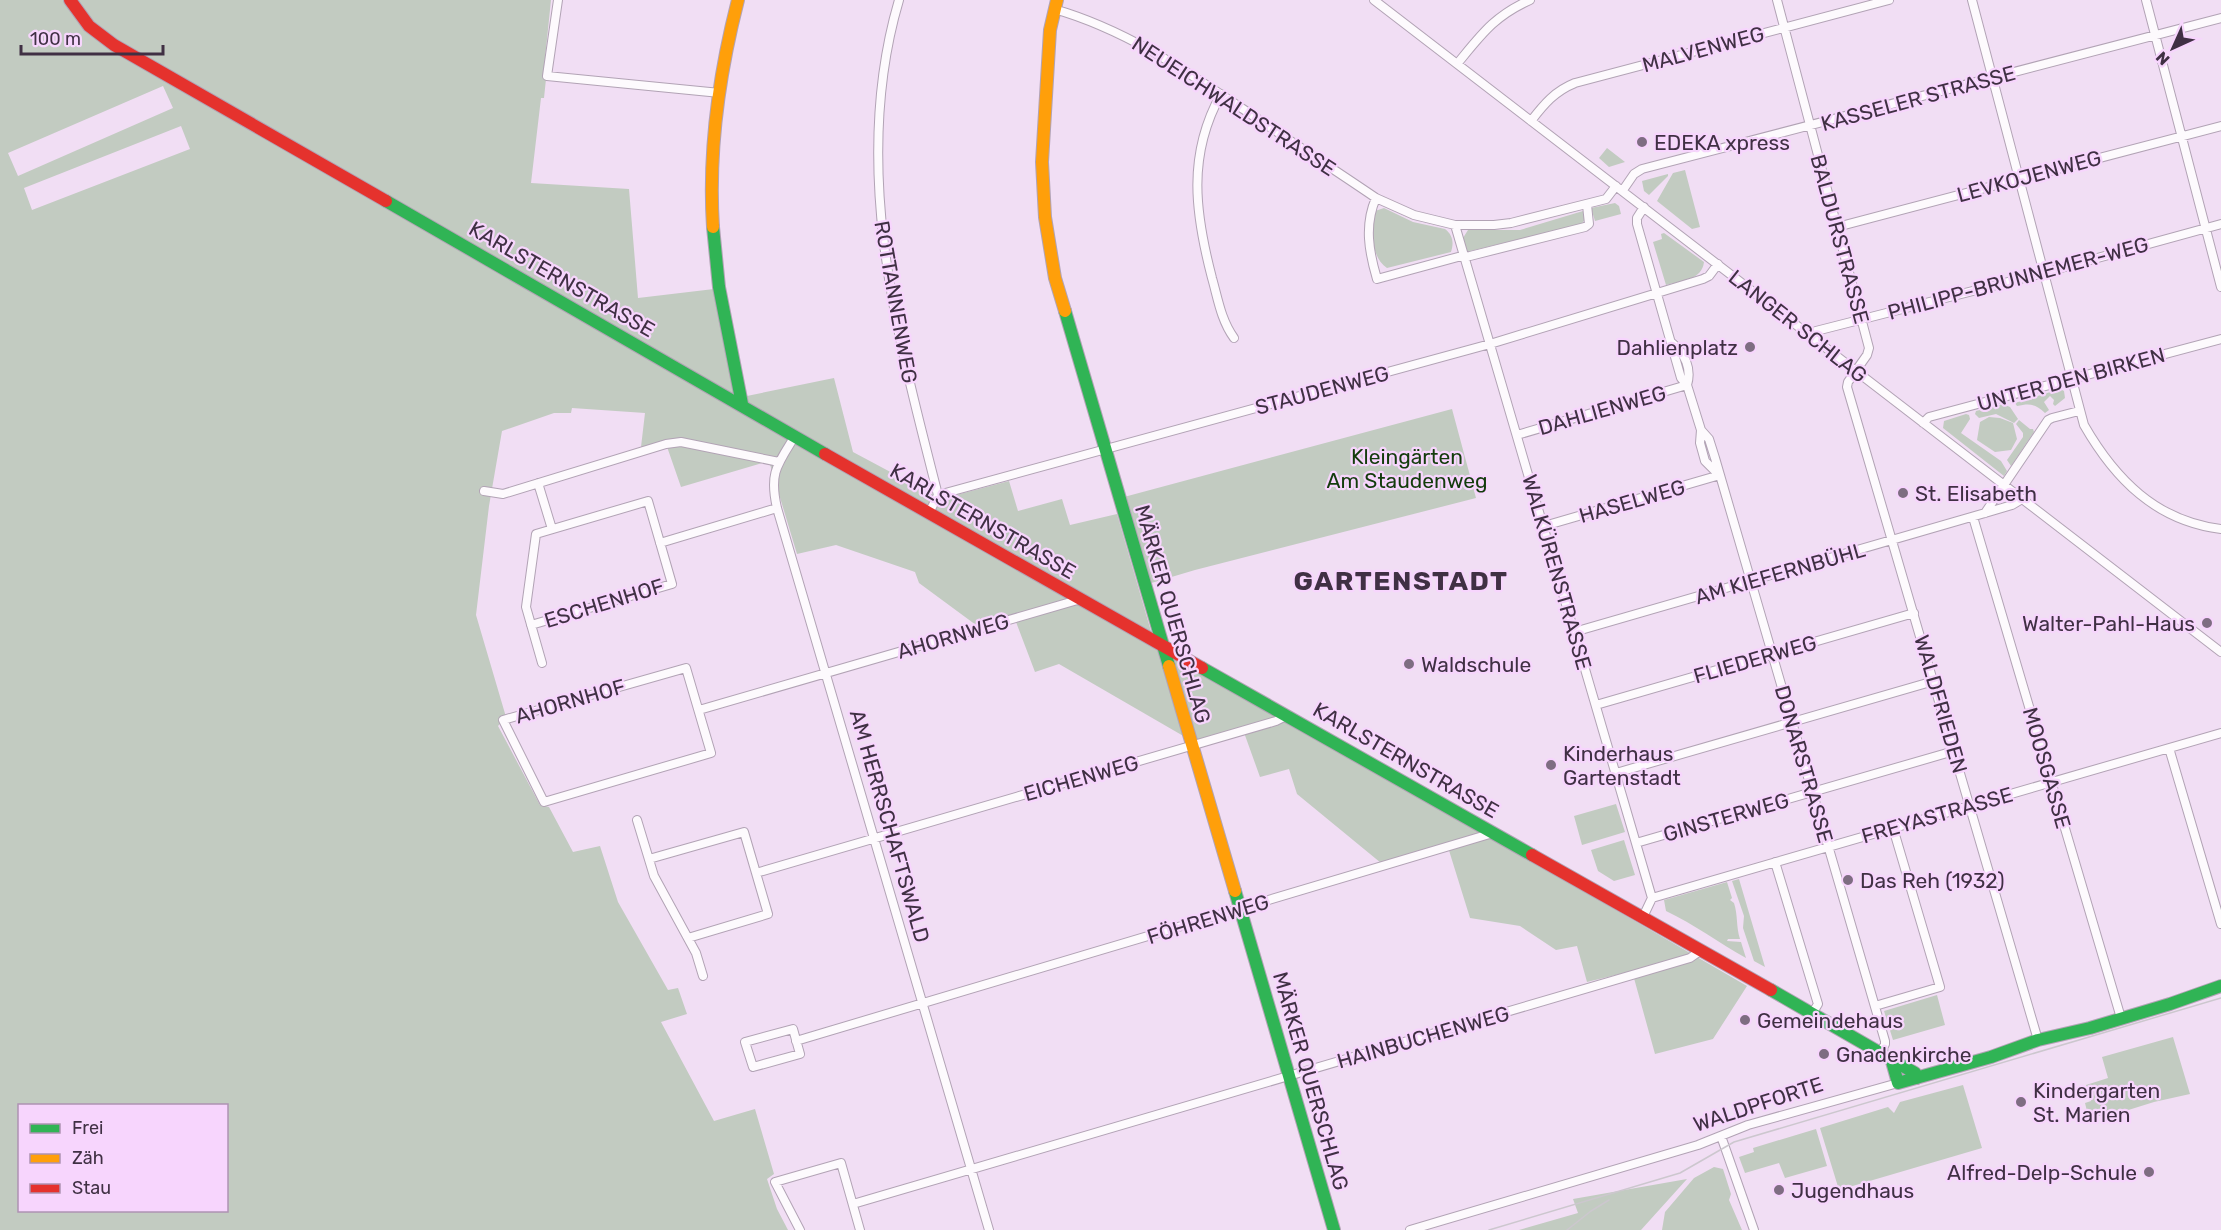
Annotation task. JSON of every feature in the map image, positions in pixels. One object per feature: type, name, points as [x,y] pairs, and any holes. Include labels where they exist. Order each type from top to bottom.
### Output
[{"type":"street","name":"KARLSTERNSTRASSE","points":[[70,0],[77,14],[102,38],[929,513],[1886,1055],[1915,1073],[1917,1078]]},
{"type":"street","points":[[558,0],[547,76],[720,93]]},
{"type":"street","points":[[738,0],[726,51],[720,93],[713,153],[713,211],[719,285],[742,404]]},
{"type":"street","name":"ROTTANNENWEG","points":[[899,0],[885,64],[879,112],[878,166],[881,223],[893,307],[938,495]]},
{"type":"street","name":"LANGER SCHLAG","points":[[1374,0],[1385,3],[1531,122],[1620,188],[2221,652]]},
{"type":"street","points":[[1457,64],[1484,30],[1511,9],[1530,0]]},
{"type":"street","name":"BALDURSTRASSE","points":[[1777,0],[1869,348],[1867,355],[1856,370]]},
{"type":"street","name":"MALVENWEG","points":[[1531,122],[1548,99],[1575,82],[1889,0]]},
{"type":"street","points":[[1972,0],[2084,425],[2098,450],[2115,472],[2134,490],[2174,516],[2221,529]]},
{"type":"street","points":[[2146,0],[2221,287]]},
{"type":"street","name":"NEUEICHWALDSTRASSE","points":[[1055,4],[1117,32],[1162,56],[1376,198],[1414,215],[1455,225],[1512,223],[1606,199],[1620,188]]},
{"type":"street","name":"MÄRKER QUERSCHLAG","points":[[1055,4],[1050,30],[1042,162],[1045,217],[1055,278],[1334,1230]]},
{"type":"street","name":"KASSELER STRASSE","points":[[1620,188],[1634,174],[1642,170],[2221,18]]},
{"type":"street","points":[[1221,94],[1209,114],[1199,153],[1196,196],[1201,233],[1221,313],[1224,324],[1234,338]]},
{"type":"street","name":"LEVKOJENWEG","points":[[1837,227],[2221,126]]},
{"type":"street","points":[[1376,198],[1370,211],[1368,234],[1377,279],[1586,226],[1590,218],[1587,205]]},
{"type":"street","name":"DONARSTRASSE","points":[[1644,207],[1637,218],[1637,224],[1672,344],[1684,356],[1690,377],[1687,386],[1701,430],[1700,443],[1705,461],[1720,475],[1886,1044],[1886,1055]]},
{"type":"street","name":"PHILIPP-BRUNNEMER-WEG","points":[[1815,331],[2043,273],[2221,224]]},
{"type":"street","name":"WALKÜRENSTRASSE","points":[[1455,225],[1652,898]]},
{"type":"street","name":"STAUDENWEG","points":[[938,495],[1491,344],[1703,279],[1709,276],[1718,264]]},
{"type":"street","name":"UNTER DEN BIRKEN","points":[[1923,423],[1929,417],[2221,339]]},
{"type":"street","name":"WALDFRIEDEN","points":[[1856,370],[1847,387],[2038,1040]]},
{"type":"street","name":"DAHLIENWEG","points":[[1517,435],[1687,386]]},
{"type":"street","points":[[1985,513],[2048,420],[2079,411]]},
{"type":"street","name":"AM HERRSCHAFTSWALD","points":[[795,436],[774,474],[773,490],[777,508],[989,1230]]},
{"type":"street","points":[[484,491],[503,494],[666,444],[681,442],[779,462]]},
{"type":"street","name":"HASELWEG","points":[[1544,526],[1720,475]]},
{"type":"street","points":[[538,483],[552,529]]},
{"type":"street","points":[[929,513],[938,495]]},
{"type":"street","name":"AM KIEFERNBÜHL","points":[[1574,632],[1973,517],[2012,505],[2022,499]]},
{"type":"street","name":"ESCHENHOF","points":[[531,625],[672,584],[648,501],[536,534],[525,607],[542,663]]},
{"type":"street","name":"ESCHENHOF","points":[[660,543],[777,508]]},
{"type":"street","name":"MOOSGASSE","points":[[1973,517],[2121,1018]]},
{"type":"street","name":"AHORNWEG","points":[[825,673],[1081,599]]},
{"type":"street","name":"FLIEDERWEG","points":[[1596,705],[1914,613]]},
{"type":"street","name":"AHORNHOF","points":[[686,668],[699,710],[711,753],[544,802],[503,720],[686,668]]},
{"type":"street","points":[[699,710],[825,673]]},
{"type":"street","points":[[1616,773],[1934,681]]},
{"type":"street","name":"EICHENWEG","points":[[756,873],[1282,719],[1288,715]]},
{"type":"street","name":"FREYASTRASSE","points":[[1652,898],[2221,732]]},
{"type":"street","points":[[2169,748],[2221,924]]},
{"type":"street","name":"GINSTERWEG","points":[[1636,843],[1954,751]]},
{"type":"street","points":[[637,820],[654,876],[696,953],[703,976]]},
{"type":"street","points":[[1875,1006],[1940,987],[1893,828]]},
{"type":"street","points":[[649,859],[744,832],[768,914],[688,938]]},
{"type":"street","name":"FÖHRENWEG","points":[[796,1041],[1493,833]]},
{"type":"street","points":[[1775,862],[1818,1004],[1812,1014]]},
{"type":"street","points":[[1643,917],[1652,898]]},
{"type":"street","name":"HAINBUCHENWEG","points":[[853,1204],[1690,958],[1700,951]]},
{"type":"street","name":"WALDPFORTE","points":[[1410,1230],[1698,1145],[1749,1125],[1991,1057],[2038,1040],[2121,1018],[2221,986]]},
{"type":"street","points":[[793,1029],[796,1041],[800,1054],[753,1067],[745,1042],[793,1029]]},
{"type":"street","points":[[1886,1055],[1898,1083]]},
{"type":"street","points":[[1721,1136],[1754,1230]]},
{"type":"street","points":[[800,1230],[775,1182],[841,1163],[860,1230]]},
{"type":"green space","points":[[0,0],[551,0],[543,78],[546,79],[544,98],[541,98],[531,183],[629,189],[638,298],[714,289],[742,397],[834,378],[853,452],[941,499],[1009,481],[1018,511],[1062,499],[1070,525],[1117,514],[1155,645],[1747,986],[1713,1039],[1655,1054],[1632,971],[1587,982],[1577,946],[1556,950],[1520,926],[1470,918],[1447,844],[1381,863],[1297,794],[1289,769],[1260,777],[1242,727],[1192,741],[1059,664],[1035,672],[1013,614],[976,625],[919,583],[915,572],[836,545],[797,554],[769,461],[681,487],[665,441],[641,447],[645,413],[572,408],[571,413],[554,413],[502,431],[489,506],[476,615],[506,717],[498,726],[540,805],[549,807],[573,852],[600,846],[618,902],[668,990],[678,988],[687,1014],[661,1022],[714,1121],[755,1109],[774,1174],[767,1179],[777,1209],[788,1230],[0,1230]],"holes":[[[163,86],[173,108],[18,176],[8,153]],[[181,126],[190,149],[32,210],[24,188]]]},
{"type":"green space","points":[[1607,148],[1625,162],[1609,167],[1599,158]]},
{"type":"green space","points":[[1685,170],[1700,227],[1692,229],[1657,201],[1673,173]]},
{"type":"green space","points":[[1668,174],[1649,195],[1644,191],[1642,181]]},
{"type":"green space","points":[[1615,203],[1619,206],[1621,214],[1595,221],[1591,208]]},
{"type":"green space","points":[[1384,208],[1413,222],[1445,229],[1452,239],[1451,252],[1387,268],[1378,257],[1372,234],[1375,211]]},
{"type":"green space","points":[[1583,211],[1586,217],[1582,224],[1466,252],[1463,238],[1468,230],[1520,230]]},
{"type":"green space","points":[[1664,233],[1704,262],[1699,273],[1684,281],[1666,285],[1653,242],[1662,239],[1661,234]]},
{"type":"green space","points":[[2060,389],[2064,391],[2065,398],[2055,406],[2050,396],[2044,402],[2049,410],[2045,413],[2032,405],[2017,406],[2015,403]]},
{"type":"green space","points":[[2003,404],[2010,407],[2018,419],[2014,423],[1996,414],[1979,418],[1975,414],[1976,411]]},
{"type":"green space","name":"Kleingärten Am Staudenweg","points":[[1452,409],[1476,498],[1148,584],[1124,497]]},
{"type":"green space","points":[[1966,414],[1970,419],[1961,433],[2001,461],[2007,471],[2004,476],[1943,428],[1944,421]]},
{"type":"green space","points":[[1989,417],[2013,423],[2017,439],[2011,450],[1995,452],[1977,440],[1980,422]]},
{"type":"green space","points":[[2019,420],[2034,432],[2011,466],[2007,460],[2023,437],[2023,433],[2016,424]]},
{"type":"green space","points":[[1616,804],[1625,832],[1582,845],[1574,816]]},
{"type":"green space","points":[[1624,840],[1635,875],[1614,881],[1598,871],[1591,850]]},
{"type":"green space","points":[[1739,879],[1765,967],[1754,961],[1743,928],[1744,916],[1732,881]]},
{"type":"green space","points":[[1727,882],[1732,898],[1730,900],[1734,903],[1740,939],[1728,939],[1727,941],[1741,942],[1746,958],[1666,911],[1664,900]]},
{"type":"green space","points":[[1937,995],[1945,1025],[1893,1040],[1884,1011]]},
{"type":"green space","points":[[2173,1037],[2190,1094],[2106,1117],[2105,1114],[2089,1119],[2085,1103],[2091,1101],[2086,1085],[2108,1078],[2102,1057]]},
{"type":"green space","points":[[1963,1085],[1982,1148],[1839,1190],[1820,1128],[1888,1107],[1894,1113],[1900,1102]]},
{"type":"green space","points":[[1816,1129],[1827,1166],[1785,1178],[1779,1163],[1745,1173],[1739,1157],[1754,1152],[1753,1148]]},
{"type":"green space","points":[[1714,1167],[1723,1169],[1731,1194],[1729,1200],[1742,1230],[1662,1230],[1665,1212],[1694,1178]]},
{"type":"green space","points":[[1687,1179],[1641,1230],[1519,1230],[1578,1213],[1573,1199]]},
{"type":"tram line","points":[[1489,1230],[1680,1173],[1734,1142],[2221,998]]},
{"type":"tram line","points":[[1567,1230],[1609,1200]]},
{"type":"traffic: fast","points":[[386,201],[825,454]]},
{"type":"traffic: fast","points":[[713,227],[719,287],[742,404]]},
{"type":"traffic: fast","points":[[1065,311],[1169,666]]},
{"type":"traffic: fast","points":[[1202,668],[1532,855]]},
{"type":"traffic: fast","points":[[1235,891],[1334,1230]]},
{"type":"traffic: fast","points":[[1891,1058],[1898,1083],[1991,1057],[2038,1040],[2090,1028],[2170,1004],[2221,986]]},
{"type":"traffic: fast","points":[[1771,990],[1915,1073],[1917,1078]]},
{"type":"traffic: slow","points":[[713,227],[712,169],[716,112],[725,56],[738,0]]},
{"type":"traffic: slow","points":[[1057,0],[1050,30],[1042,162],[1045,217],[1055,278],[1065,311]]},
{"type":"traffic: slow","points":[[1169,666],[1235,891]]},
{"type":"traffic: jam","points":[[70,0],[89,26],[114,45],[386,201]]},
{"type":"traffic: jam","points":[[825,454],[1202,668]]},
{"type":"traffic: jam","points":[[1532,855],[1771,990]]},
{"type":"place","name":"EDEKA xpress","points":[[1642,142]]},
{"type":"place","name":"Dahlienplatz","points":[[1750,347]]},
{"type":"place","name":"St. Elisabeth","points":[[1903,493]]},
{"type":"place","name":"Walter-Pahl-Haus","points":[[2207,623]]},
{"type":"place","name":"Waldschule","points":[[1409,664]]},
{"type":"place","name":"Kinderhaus Gartenstadt","points":[[1551,765]]},
{"type":"place","name":"Das Reh (1932)","points":[[1848,880]]},
{"type":"place","name":"Gemeindehaus","points":[[1745,1020]]},
{"type":"place","name":"Gnadenkirche","points":[[1824,1054]]},
{"type":"place","name":"Kindergarten St. Marien","points":[[2021,1102]]},
{"type":"place","name":"Alfred-Delp-Schule","points":[[2149,1172]]},
{"type":"place","name":"Jugendhaus","points":[[1779,1190]]},
{"type":"district","name":"GARTENSTADT","points":[[1401,581]]}]
